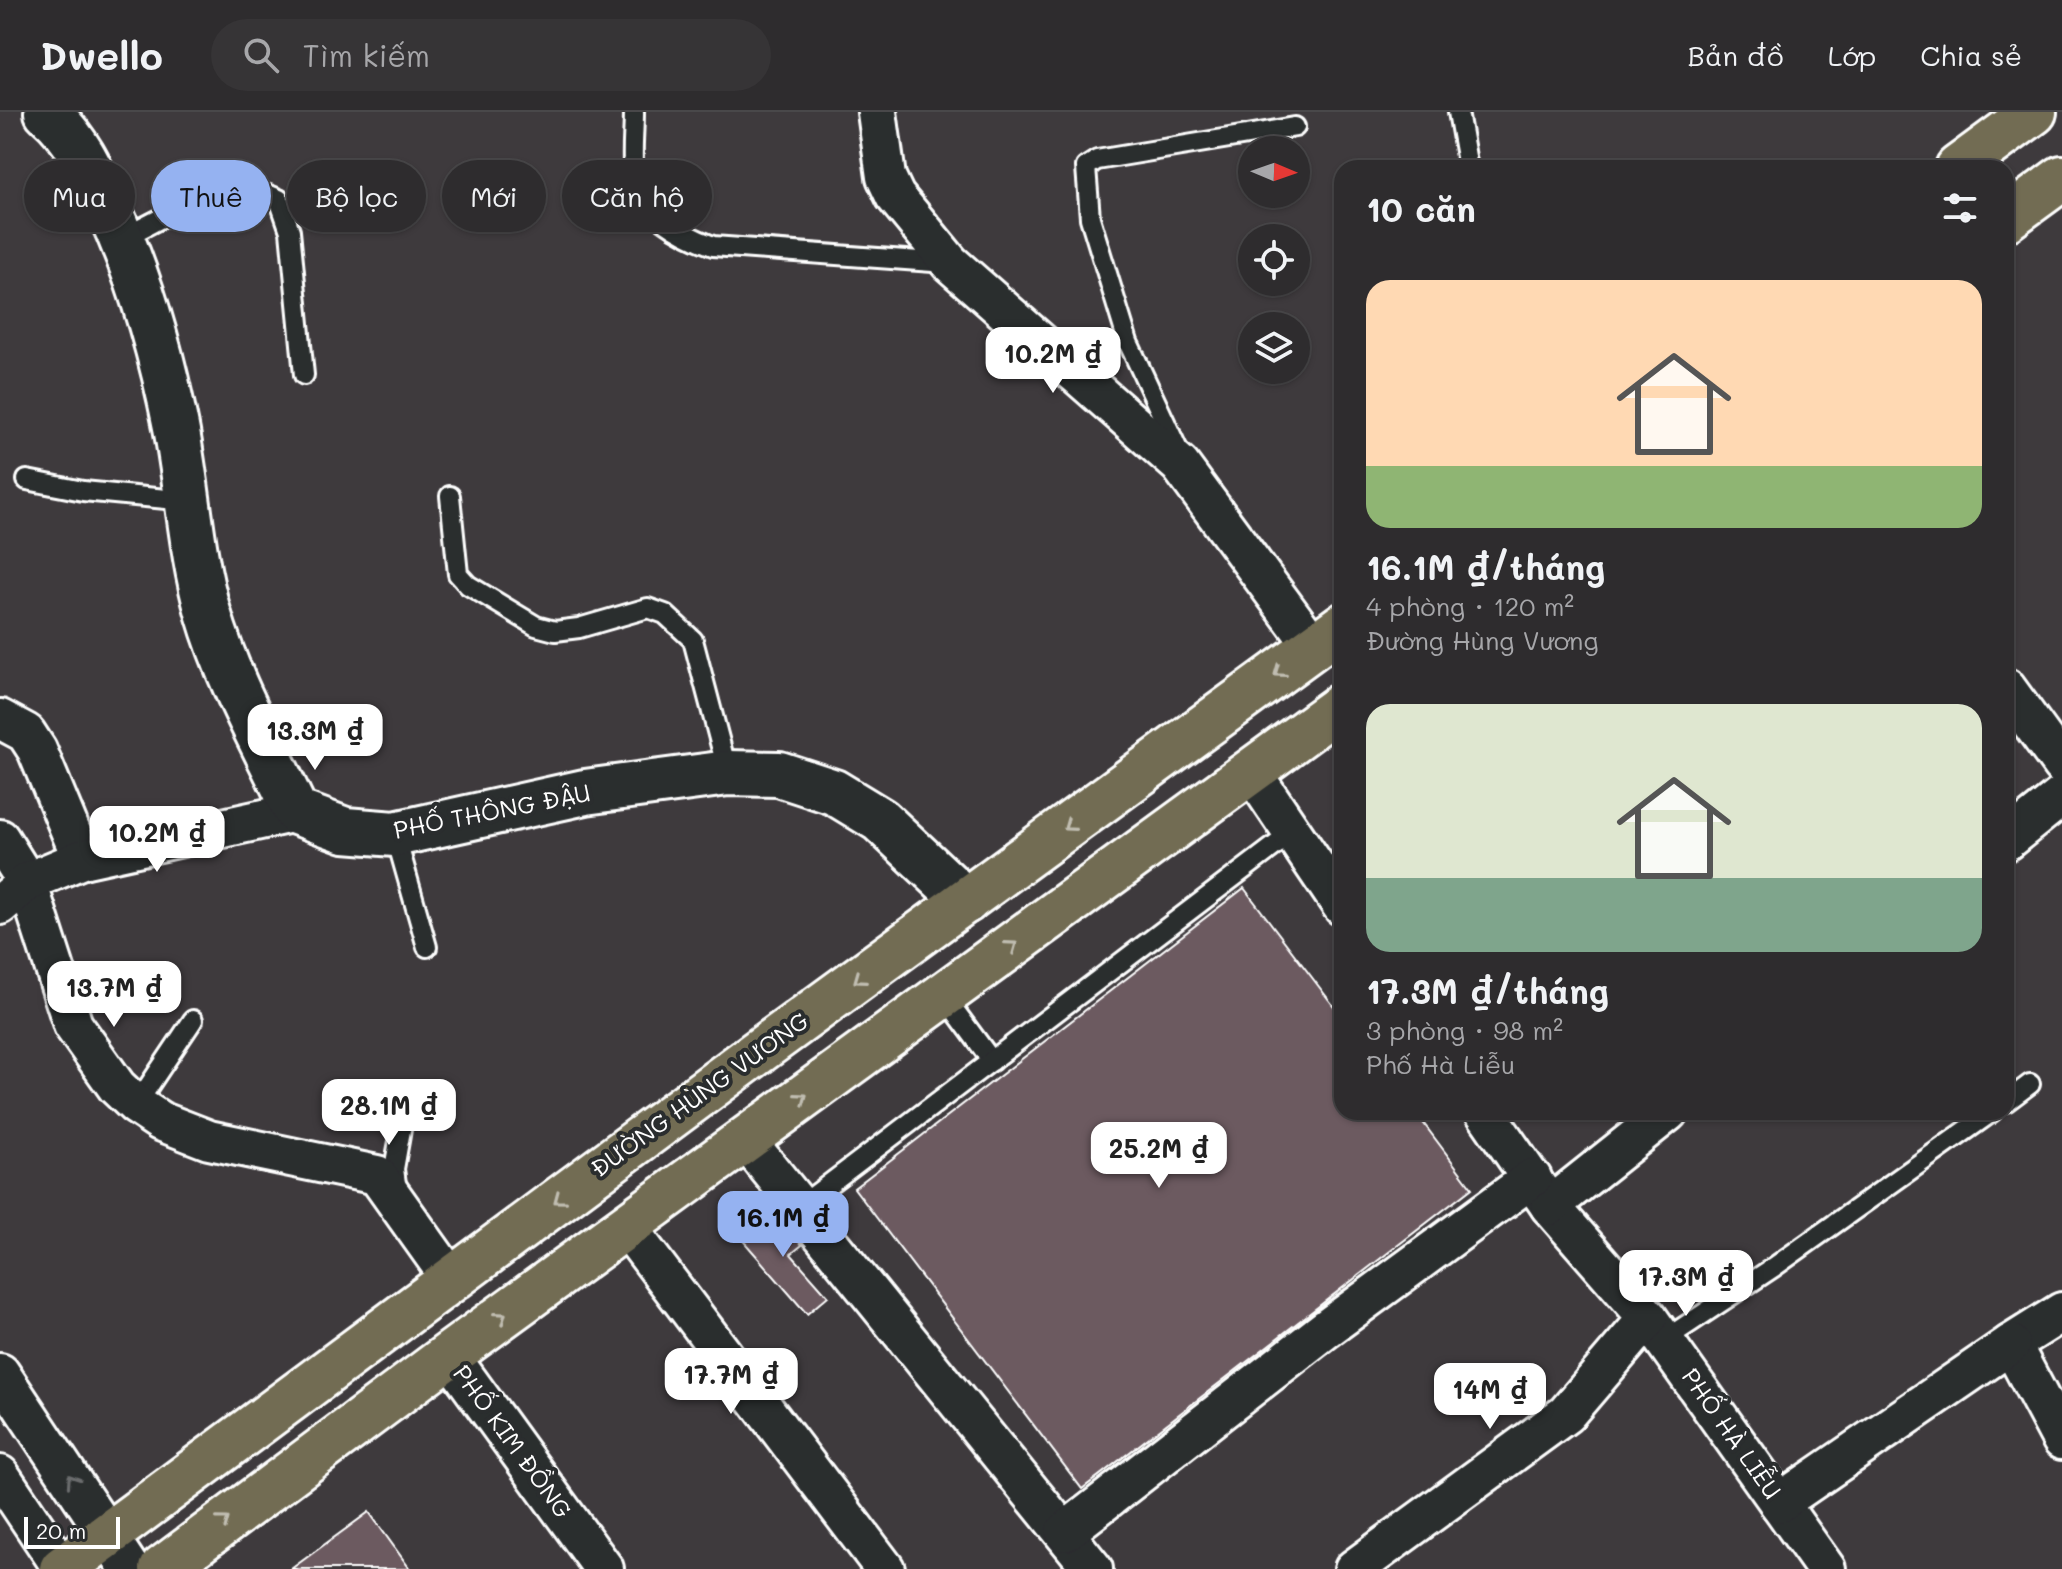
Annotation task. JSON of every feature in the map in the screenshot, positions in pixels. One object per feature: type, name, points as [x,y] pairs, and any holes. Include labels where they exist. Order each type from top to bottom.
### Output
[{"type":"main road","points":[[1969,160],[2034,112]]},
{"type":"main road","points":[[2014,214],[2061,182]]},
{"type":"main road","name":"ĐƯỜNG HÙNG VƯƠNG","points":[[147,1561],[451,1279],[1328,636]]},
{"type":"main road","name":"ĐƯỜNG HÙNG VƯƠNG","points":[[62,1569],[147,1561],[449,1355],[1334,711]]},
{"type":"street","points":[[14,894],[82,859],[296,812],[217,642],[200,582],[177,429],[150,311],[122,238],[83,154],[64,127],[47,112]]},
{"type":"street","points":[[877,112],[890,186],[950,263],[1180,465],[1328,636]]},
{"type":"street","points":[[2014,699],[2062,765]]},
{"type":"street","points":[[0,719],[26,733],[37,750],[82,859]]},
{"type":"street","points":[[1251,771],[1334,894]]},
{"type":"street","name":"PHỐ THÔNG ĐẬU","points":[[296,812],[345,830],[395,834],[585,792],[728,773],[779,774],[834,792],[880,820],[966,901]]},
{"type":"street","points":[[2014,835],[2062,796]]},
{"type":"street","points":[[0,839],[14,894],[73,1025],[117,1087],[160,1121],[209,1140],[377,1175],[451,1279]]},
{"type":"street","name":"PHỐ HÀ LIỄU","points":[[1491,1120],[1541,1192],[1656,1329],[1826,1569]]},
{"type":"street","points":[[1065,1532],[1326,1329],[1655,1120]]},
{"type":"street","points":[[745,1139],[1093,1569]]},
{"type":"street","points":[[626,1226],[885,1569]]},
{"type":"street","points":[[1779,1503],[2062,1312]]},
{"type":"street","points":[[1354,1569],[1566,1414],[1656,1329]]},
{"type":"street","points":[[2011,1344],[2062,1440]]},
{"type":"street","name":"PHỐ KIM ĐỒNG","points":[[449,1355],[604,1569]]},
{"type":"street","points":[[0,1373],[147,1561]]},
{"type":"street","points":[[0,1475],[62,1569]]},
{"type":"lane","points":[[634,112],[634,179],[651,207],[687,236],[713,246],[950,263]]},
{"type":"lane","points":[[1458,112],[1467,160]]},
{"type":"lane","points":[[1180,465],[1180,450],[1124,328],[1090,218],[1086,167],[1097,160],[1295,127]]},
{"type":"lane","points":[[122,238],[216,193],[263,191],[279,199],[290,231],[304,375]]},
{"type":"lane","points":[[27,480],[83,491],[187,501]]},
{"type":"lane","points":[[450,496],[458,574],[468,585],[536,626],[555,631],[579,628],[648,608],[665,614],[693,640],[728,773]]},
{"type":"lane","points":[[799,1207],[1293,832]]},
{"type":"lane","points":[[395,834],[427,947]]},
{"type":"lane","points":[[944,996],[992,1061]]},
{"type":"lane","points":[[136,1105],[193,1020]]},
{"type":"lane","points":[[2014,1096],[2030,1084]]},
{"type":"lane","points":[[400,1210],[394,1169],[404,1113]]},
{"type":"lane","points":[[1656,1329],[1774,1267],[1981,1120]]},
{"type":"building","points":[[1244,888],[1334,1006],[1334,1120],[1421,1120],[1472,1188],[1082,1489],[854,1188]]},
{"type":"building","points":[[773,1208],[802,1245],[791,1254],[828,1296],[807,1314],[740,1237]]},
{"type":"building","points":[[369,1512],[410,1569],[291,1569]]}]
